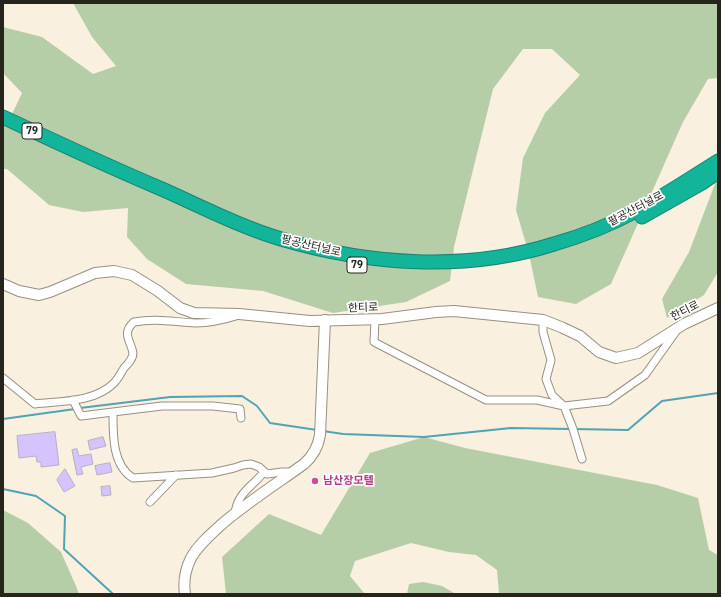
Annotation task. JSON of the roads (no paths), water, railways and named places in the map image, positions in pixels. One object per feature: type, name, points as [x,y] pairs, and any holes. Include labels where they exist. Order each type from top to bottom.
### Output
[{"type":"highway","name":"팔공산터널로","points":[[3,117],[61,145],[253,229],[280,239],[356,256],[394,261],[427,262],[496,257],[555,244],[611,223],[637,211],[718,161]]},
{"type":"highway","name":"팔공산터널로","points":[[3,125],[249,237],[315,257],[355,265],[398,269],[433,270],[466,268],[502,264],[542,256],[588,241],[628,225],[718,172]]},
{"type":"street","name":"한티로","points":[[3,284],[19,291],[39,295],[50,292],[95,273],[114,271],[132,274],[180,308],[194,313],[240,314],[296,321],[375,320],[454,311],[543,320],[580,336],[599,352],[616,358],[638,353],[680,326],[718,308]]},
{"type":"street","points":[[3,378],[35,404],[91,397],[113,384],[133,356],[127,337],[128,330],[134,322],[163,319],[197,323],[228,318],[240,314]]},
{"type":"street","points":[[185,594],[185,573],[192,557],[208,537],[235,513],[304,464],[315,453],[319,440],[325,320]]},
{"type":"street","points":[[375,320],[374,342],[486,400],[537,400],[564,406],[608,401],[645,375],[680,326]]},
{"type":"street","points":[[543,320],[543,332],[551,360],[546,379],[552,395],[564,406],[582,459]]},
{"type":"street","points":[[73,400],[81,416],[162,406],[214,406],[240,409],[241,418]]},
{"type":"street","points":[[113,412],[114,439],[121,467],[133,478],[212,473],[251,464],[259,467],[267,474],[292,472]]},
{"type":"street","points":[[235,513],[236,504],[241,495],[264,472]]},
{"type":"street","points":[[150,502],[176,475]]},
{"type":"waterway","points":[[574,429],[628,430],[662,401],[718,393]]},
{"type":"waterway","points":[[80,408],[170,397],[242,396],[257,406],[270,423],[317,430]]},
{"type":"waterway","points":[[3,419],[75,409]]},
{"type":"waterway","points":[[323,431],[343,434],[424,437],[511,428],[570,429]]},
{"type":"waterway","points":[[3,489],[36,496],[65,516],[64,549],[113,594]]},
{"type":"place","name":"남산장모텔","points":[[315,481]]}]
